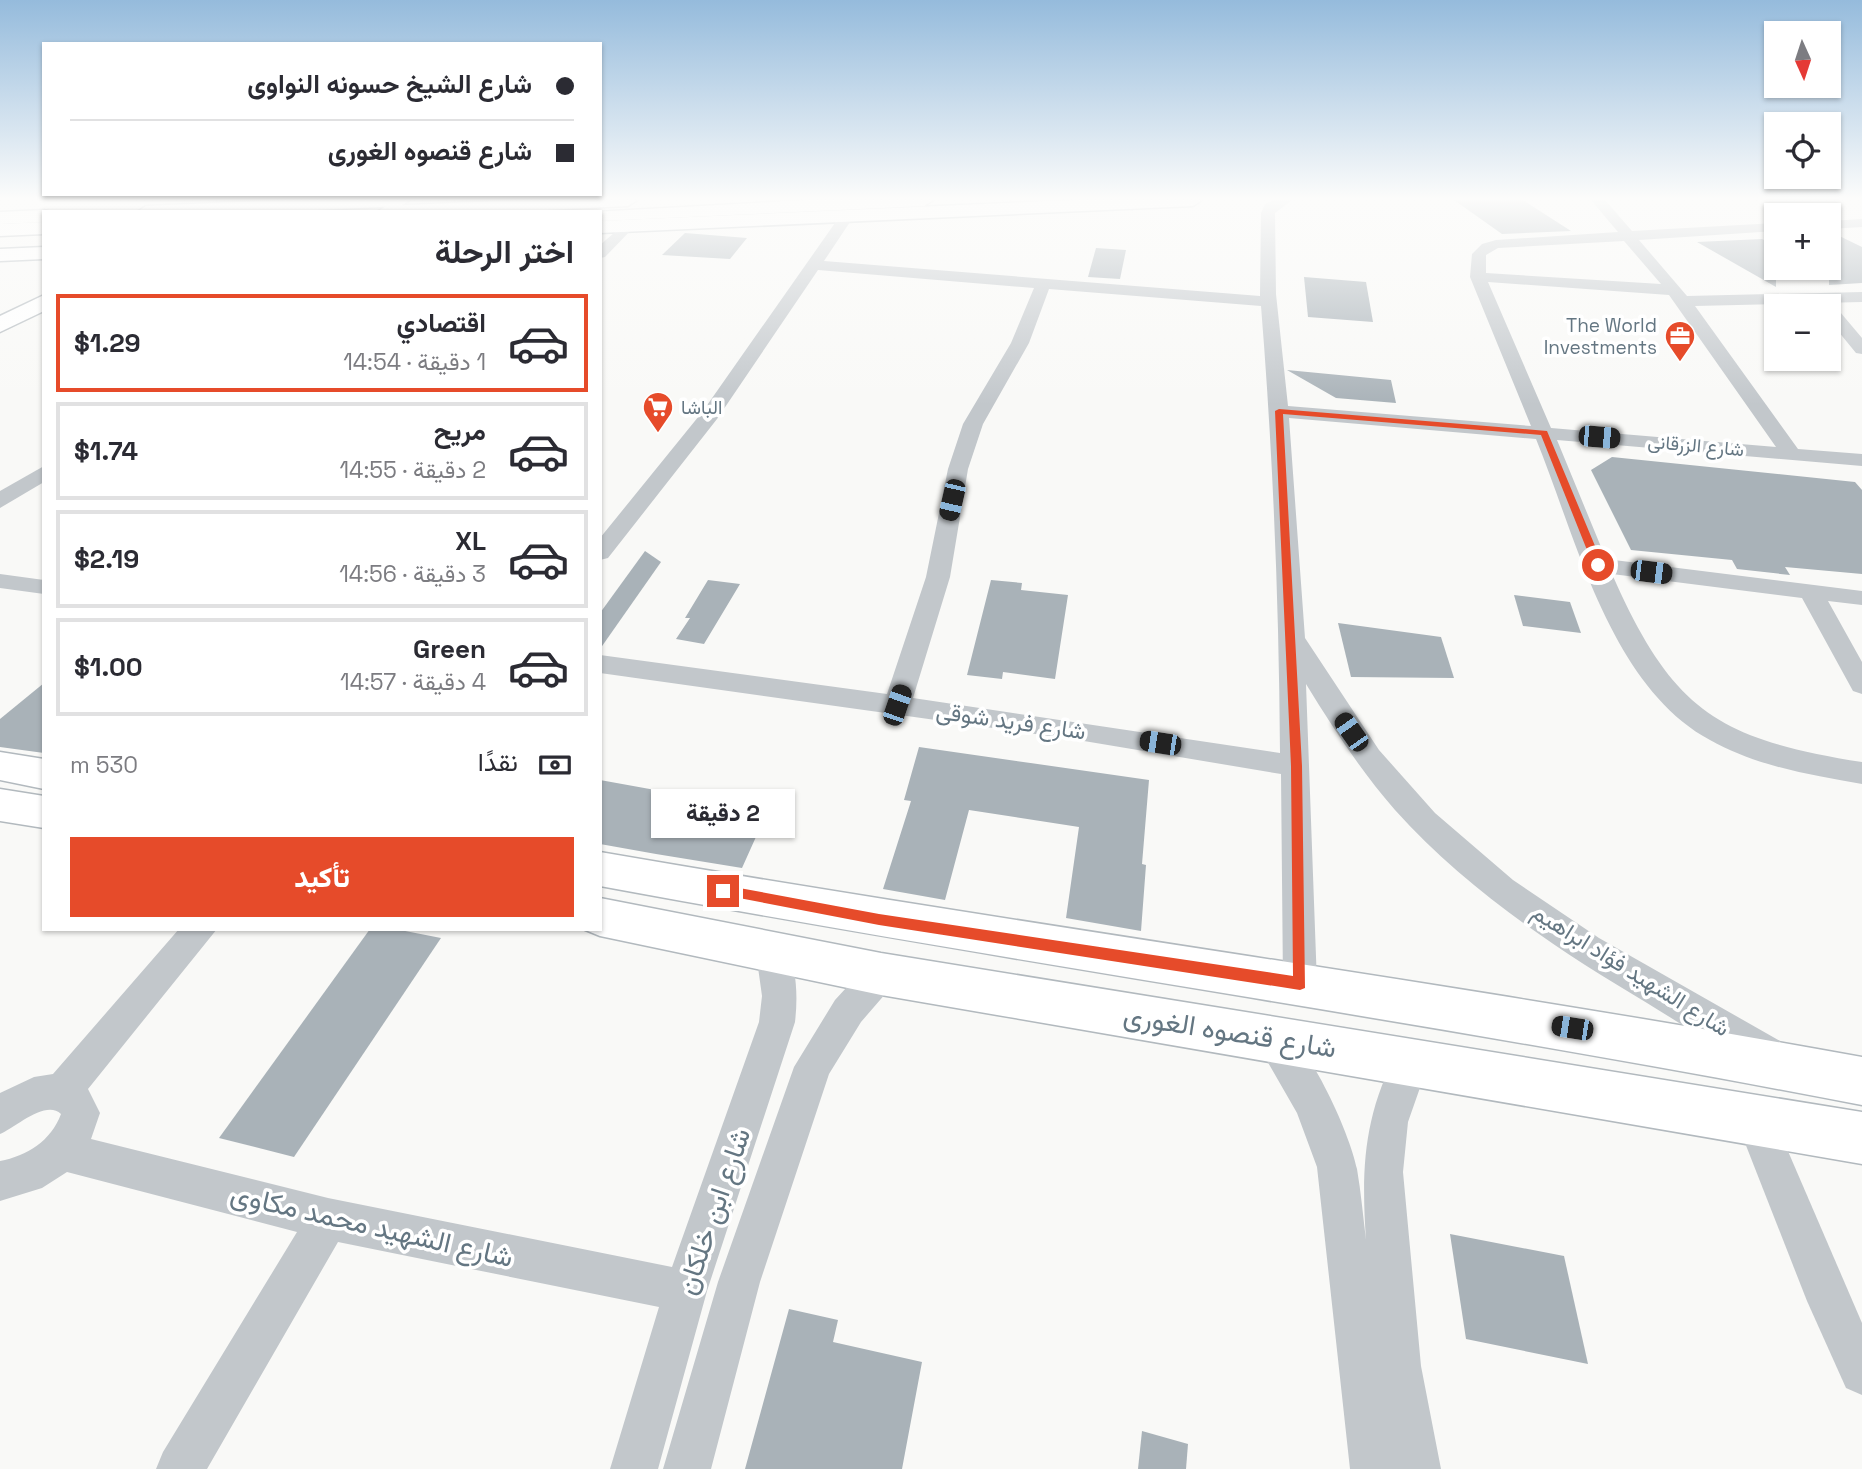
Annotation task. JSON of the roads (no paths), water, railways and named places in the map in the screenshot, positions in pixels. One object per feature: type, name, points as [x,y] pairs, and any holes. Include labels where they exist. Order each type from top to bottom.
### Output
[{"type":"street","points":[[602,550],[710,415],[813,269]]},
{"type":"street","points":[[858,269],[1269,302]]},
{"type":"street","name":"شارع الشهيد فؤاد ابراهيم","points":[[1269,269],[1292,637],[1300,984]]},
{"type":"street","points":[[1478,269],[1478,277],[1598,565],[1636,646],[1663,688],[1687,712],[1721,735],[1758,752],[1862,773]]},
{"type":"street","points":[[1656,269],[1678,295],[1791,453]]},
{"type":"street","points":[[1478,277],[1764,301]]},
{"type":"street","points":[[897,705],[938,577],[958,469],[973,424],[1020,343],[1043,284]]},
{"type":"street","points":[[0,318],[42,297]]},
{"type":"street","points":[[1841,302],[1862,297]]},
{"type":"street","points":[[0,325],[42,303]]},
{"type":"street","points":[[1841,324],[1862,349]]},
{"type":"street","name":"شارع الزرقانى","points":[[1279,411],[1862,460]]},
{"type":"street","points":[[0,501],[42,473]]},
{"type":"street","points":[[1598,565],[1862,598]]},
{"type":"street","points":[[0,581],[42,587]]},
{"type":"street","points":[[1811,593],[1862,685]]},
{"type":"street","name":"شارع الشهيد فؤاد ابراهيم","points":[[1292,637],[1325,695],[1379,770],[1423,820],[1458,852],[1597,954],[1793,1068]]},
{"type":"street","name":"شارع فريد شوقى","points":[[602,664],[1078,730],[1297,766]]},
{"type":"street","points":[[0,766],[42,774]]},
{"type":"street","points":[[0,805],[42,812]]},
{"type":"street","points":[[602,869],[879,919],[1623,1036],[1862,1080]]},
{"type":"street","name":"شارع قنصوه الغورى","points":[[602,916],[881,974],[1862,1138]]},
{"type":"street","points":[[62,1092],[198,931]]},
{"type":"street","name":"شارع ابن خلكان","points":[[634,1469],[685,1291],[777,1022],[780,996],[773,953]]},
{"type":"street","name":"شارع ابن خلكان","points":[[687,1469],[762,1209],[813,1067],[848,1011],[881,974]]},
{"type":"street","points":[[1272,1038],[1300,1081],[1326,1131],[1337,1167],[1367,1430],[1374,1469]]},
{"type":"street","points":[[1411,1062],[1401,1080],[1389,1120],[1383,1160],[1394,1331],[1405,1423],[1417,1469]]},
{"type":"street","points":[[0,1115],[33,1096],[62,1092],[72,1096],[81,1112],[72,1138],[61,1151],[30,1173],[0,1181]]},
{"type":"street","points":[[1755,1120],[1829,1301],[1862,1372]]},
{"type":"street","name":"شارع الشهيد محمد مكاوى","points":[[61,1151],[328,1219],[685,1291]]},
{"type":"street","points":[[717,1198],[762,1209]]},
{"type":"street","points":[[180,1469],[328,1219]]},
{"type":"place","name":"The World Investments","points":[[1680,363]]},
{"type":"place","name":"الباشا","points":[[658,434]]}]
